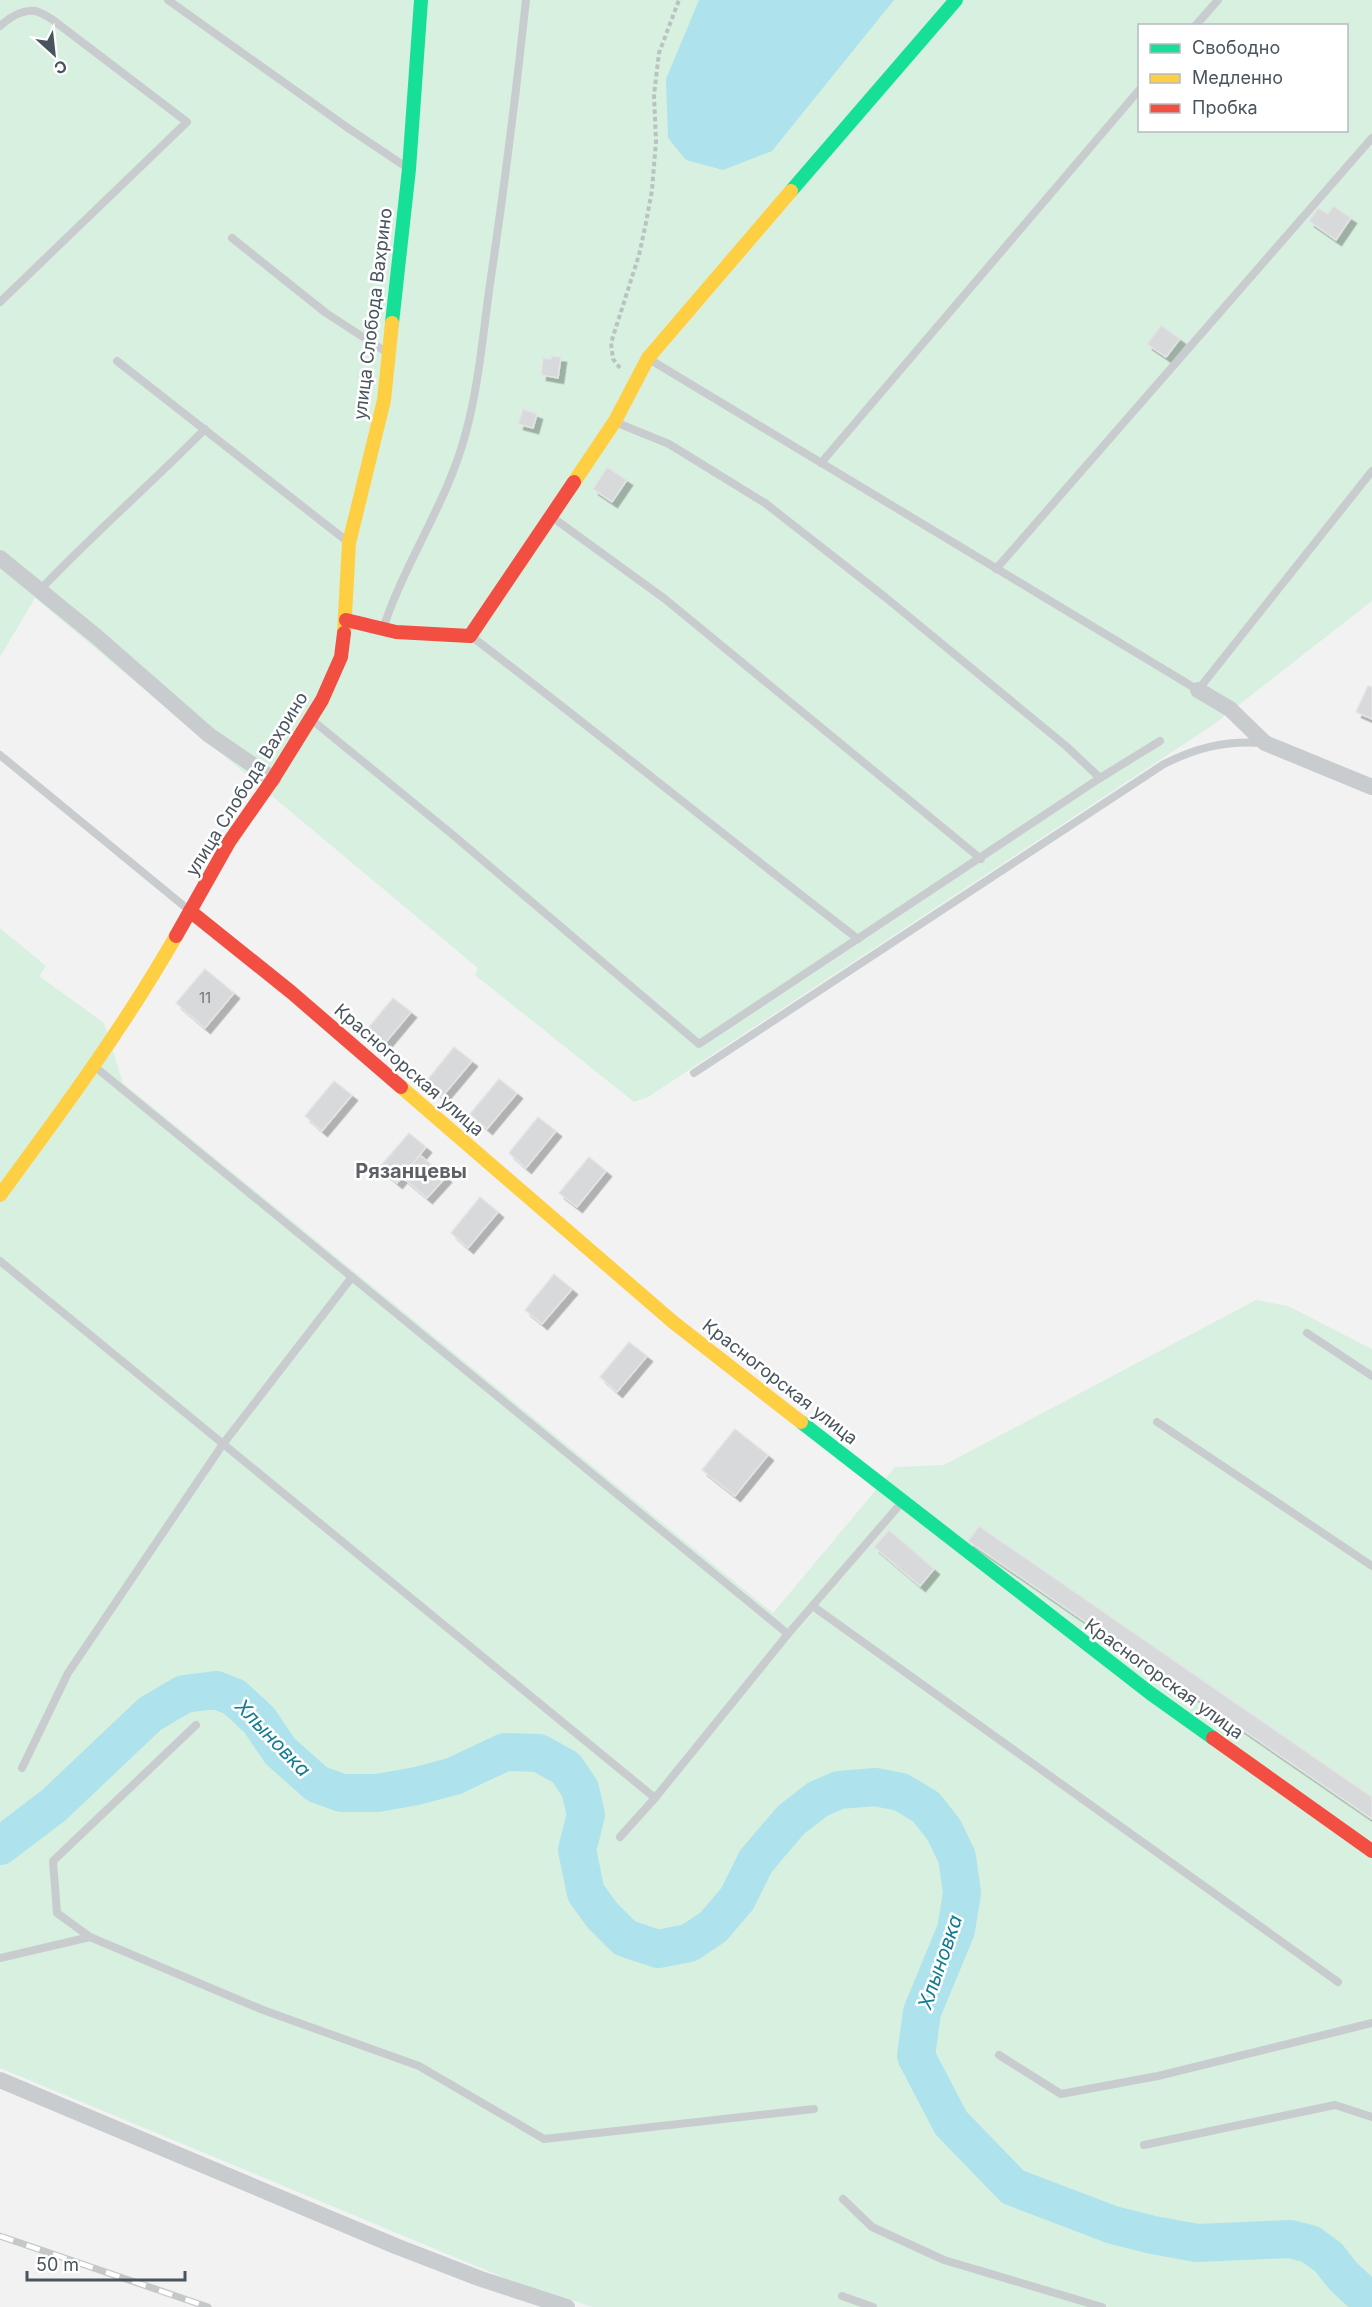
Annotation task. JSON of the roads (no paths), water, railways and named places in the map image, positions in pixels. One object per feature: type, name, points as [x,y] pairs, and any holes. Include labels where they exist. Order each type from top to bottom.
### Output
[{"type":"street","name":"улица Слобода Вахрино","points":[[0,1195],[144,992],[229,842],[322,700],[341,657],[346,620],[349,543],[384,400],[409,169],[421,0]]},
{"type":"street","points":[[346,620],[396,632],[470,636],[615,421],[648,358],[956,0]]},
{"type":"street","points":[[0,558],[97,637],[210,735],[273,778]]},
{"type":"street","points":[[1198,690],[1230,709],[1265,743],[1372,787]]},
{"type":"street","name":"Красногорская улица","points":[[190,911],[291,992],[674,1322],[885,1484],[903,1501],[1150,1693],[1372,1851]]},
{"type":"street","points":[[0,2080],[408,2251],[481,2280],[567,2307]]},
{"type":"lane","points":[[168,0],[409,169]]},
{"type":"lane","points":[[383,629],[390,609],[443,496],[466,433],[478,371],[503,196],[526,0]]},
{"type":"lane","points":[[1198,24],[1218,0]]},
{"type":"lane","points":[[0,26],[7,19],[20,13],[35,11],[53,20],[187,122],[0,302]]},
{"type":"lane","points":[[822,463],[1138,91]]},
{"type":"lane","points":[[996,569],[1372,138]]},
{"type":"lane","points":[[232,238],[326,313],[389,354]]},
{"type":"lane","points":[[648,358],[1198,690],[1372,471]]},
{"type":"lane","points":[[117,361],[349,543]]},
{"type":"lane","points":[[615,421],[669,444],[765,503],[885,597],[1066,746],[1100,778]]},
{"type":"lane","points":[[40,590],[75,553],[164,471],[205,429]]},
{"type":"lane","points":[[552,516],[665,599],[981,859]]},
{"type":"lane","points":[[470,636],[563,706],[726,838],[858,939]]},
{"type":"lane","points":[[310,719],[471,850],[699,1044],[1100,778],[1160,741]]},
{"type":"lane","points":[[694,1073],[1164,765],[1212,745],[1244,741],[1265,743]]},
{"type":"lane","points":[[0,755],[190,911]]},
{"type":"lane","points":[[94,1065],[788,1634]]},
{"type":"lane","points":[[0,1261],[655,1798]]},
{"type":"lane","points":[[22,1768],[68,1673],[223,1444],[352,1277]]},
{"type":"lane","points":[[1307,1333],[1372,1376]]},
{"type":"lane","points":[[1157,1422],[1372,1566]]},
{"type":"lane","points":[[620,1837],[655,1798],[788,1634],[814,1607],[903,1501]]},
{"type":"lane","points":[[814,1607],[1338,1982]]},
{"type":"lane","points":[[196,1725],[53,1861],[57,1913],[90,1937],[263,2010],[420,2066],[544,2139],[814,2109]]},
{"type":"lane","points":[[0,1958],[90,1937]]},
{"type":"lane","points":[[999,2055],[1061,2094],[1158,2076],[1372,2023]]},
{"type":"lane","points":[[1144,2145],[1335,2104],[1372,2117]]},
{"type":"lane","points":[[843,2199],[872,2228],[944,2260],[1102,2307]]},
{"type":"lane","points":[[842,2296],[873,2307]]},
{"type":"water","points":[[699,0],[894,0],[772,151],[723,170],[686,160],[668,138],[666,79]]},
{"type":"waterway","name":"Хлыновка","points":[[0,1846],[54,1805],[150,1714],[184,1694],[216,1690],[234,1697],[259,1720],[280,1751],[317,1784],[342,1793],[377,1793],[417,1786],[454,1776],[505,1752],[539,1753],[566,1768],[580,1789],[586,1815],[577,1850],[586,1893],[602,1915],[625,1938],[658,1949],[689,1943],[713,1927],[737,1899],[756,1861],[791,1820],[818,1799],[839,1790],[875,1787],[901,1792],[926,1807],[944,1830],[957,1857],[962,1893],[956,1930],[922,2012],[916,2056],[951,2123],[1013,2187],[1113,2225],[1153,2235],[1197,2243],[1290,2239],[1310,2244],[1328,2257],[1343,2276],[1372,2303]]},
{"type":"railway","points":[[0,2236],[208,2307]]},
{"type":"district","name":"Рязанцевы","points":[[411,1171]]}]
